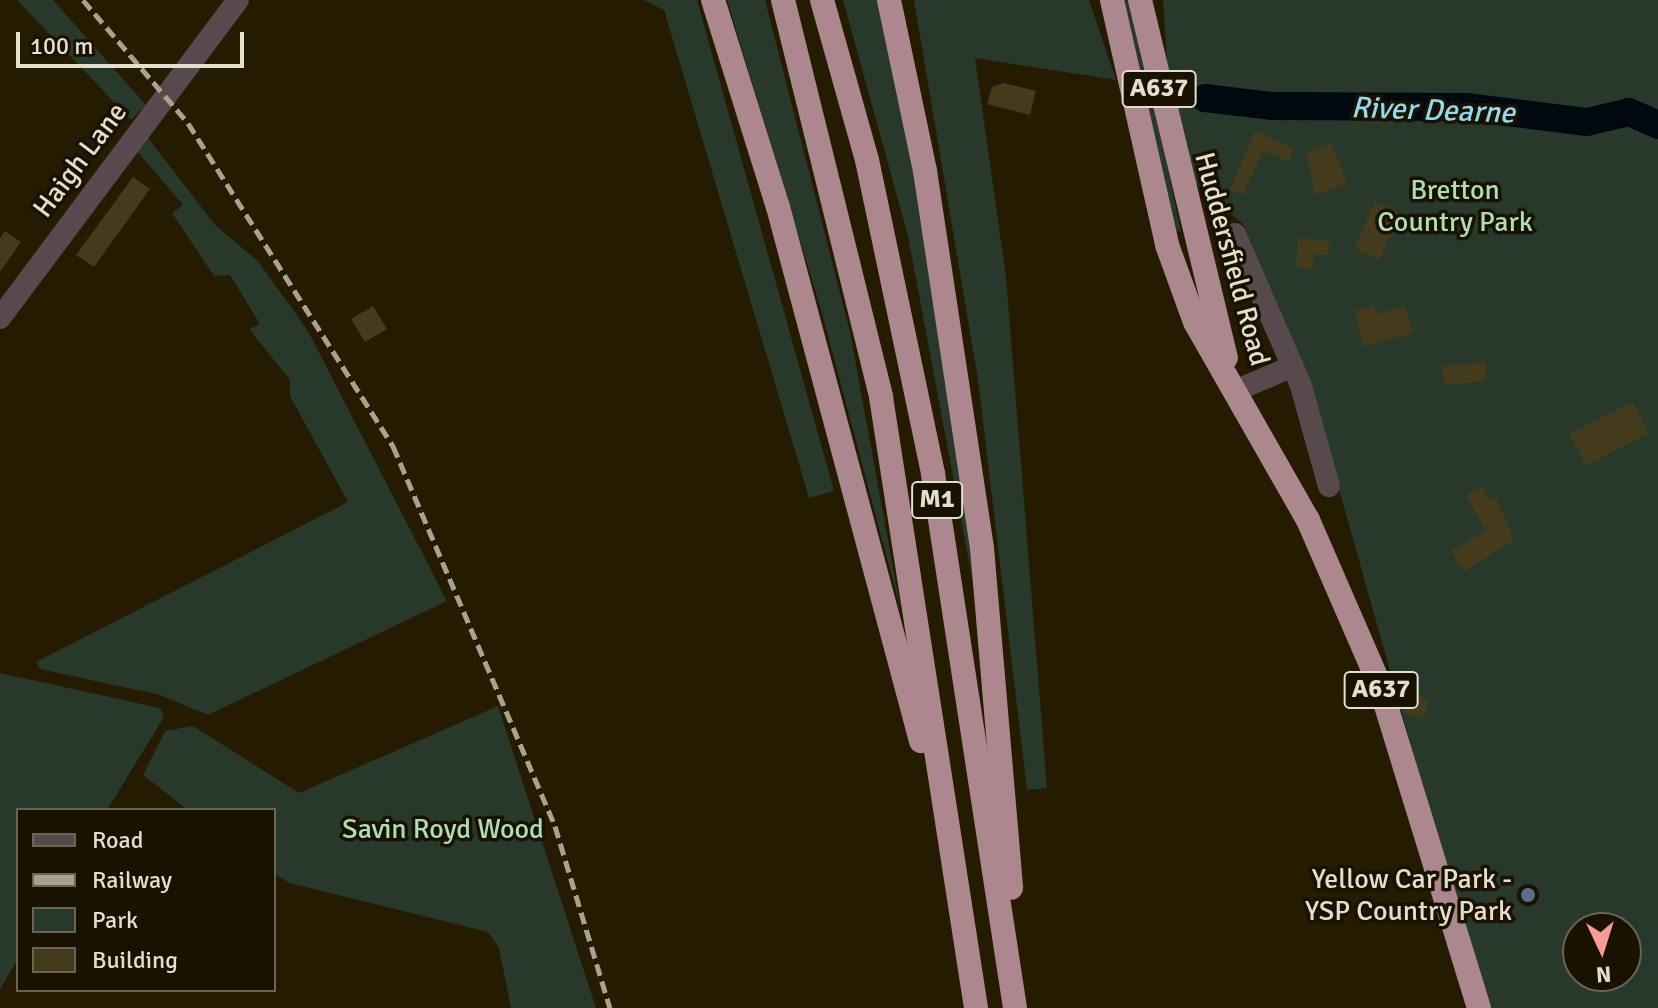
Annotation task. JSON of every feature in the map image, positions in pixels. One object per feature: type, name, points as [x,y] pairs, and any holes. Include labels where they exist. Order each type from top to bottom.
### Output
[{"type":"highway","name":"M1","points":[[713,0],[778,207],[955,875]]},
{"type":"highway","name":"M1","points":[[783,0],[859,284],[976,1008]]},
{"type":"highway","name":"M1","points":[[822,0],[867,160],[933,474],[1017,1008]]},
{"type":"highway","name":"M1","points":[[889,0],[930,201],[982,548],[1017,1008]]},
{"type":"highway","name":"Huddersfield Road","points":[[1112,0],[1167,245],[1195,322],[1308,520],[1379,683],[1479,1008]]},
{"type":"highway","name":"Huddersfield Road","points":[[1140,0],[1235,391]]},
{"type":"street","name":"Haigh Lane","points":[[0,318],[238,0]]},
{"type":"street","name":"Huddersfield Road","points":[[1235,234],[1293,366],[1329,486]]},
{"type":"street","name":"Huddersfield Road","points":[[1235,391],[1293,366]]},
{"type":"green space","points":[[17,0],[53,0],[146,105],[131,120]]},
{"type":"green space","points":[[643,0],[697,0],[834,491],[809,498],[664,10]]},
{"type":"green space","points":[[727,0],[765,0],[850,332],[901,611],[822,313]]},
{"type":"green space","points":[[843,0],[879,0],[914,154],[959,425],[977,605],[908,236]]},
{"type":"green space","points":[[914,0],[1089,0],[1116,80],[975,58],[1006,277],[1047,788],[1027,790],[978,380]]},
{"type":"green space","points":[[1124,0],[1133,0],[1181,232],[1174,231]]},
{"type":"green space","name":"Bretton Country Park","points":[[1163,0],[1658,0],[1658,1008],[1485,1008],[1324,436],[1243,224],[1192,180],[1167,63]]},
{"type":"green space","points":[[148,138],[216,226],[258,261],[308,331],[447,601],[208,715],[160,695],[40,669],[36,662],[348,502],[290,396],[290,380],[249,329],[260,324],[230,275],[214,276],[172,213],[183,205],[137,151]]},
{"type":"green space","points":[[0,673],[160,708],[164,717],[108,808],[16,808],[16,962],[0,989]]},
{"type":"green space","name":"Savin Royd Wood","points":[[498,706],[596,1008],[511,1008],[499,948],[488,932],[290,883],[276,875],[276,808],[185,808],[143,775],[165,731],[193,726],[299,793]]},
{"type":"building","points":[[1004,83],[1036,91],[1030,115],[987,104],[992,87]]},
{"type":"building","points":[[1255,131],[1294,149],[1288,162],[1263,151],[1243,195],[1230,189]]},
{"type":"building","points":[[1331,143],[1347,183],[1315,196],[1306,154]]},
{"type":"building","points":[[133,177],[150,189],[94,267],[76,255]]},
{"type":"building","points":[[1375,201],[1401,213],[1379,260],[1354,248]]},
{"type":"building","points":[[5,231],[21,242],[0,272],[0,238]]},
{"type":"building","points":[[1298,238],[1329,240],[1328,255],[1314,254],[1313,269],[1296,268]]},
{"type":"building","points":[[1374,305],[1376,314],[1405,306],[1413,333],[1364,347],[1354,311]]},
{"type":"building","points":[[373,306],[387,329],[365,342],[351,319]]},
{"type":"building","points":[[1485,362],[1487,381],[1444,385],[1442,366]]},
{"type":"building","points":[[1633,402],[1649,433],[1586,466],[1569,434]]},
{"type":"building","points":[[1482,487],[1489,500],[1496,497],[1514,540],[1463,572],[1451,551],[1486,531],[1466,495]]},
{"type":"building","points":[[1412,693],[1430,701],[1422,720],[1404,712]]},
{"type":"waterway","name":"River Dearne","points":[[1205,98],[1272,106],[1466,107],[1587,122],[1629,112],[1658,125]]},
{"type":"railway","points":[[83,0],[188,123],[393,446],[555,826],[610,1008]]},
{"type":"place","name":"Yellow Car Park - YSP Country Park","points":[[1528,895]]}]
